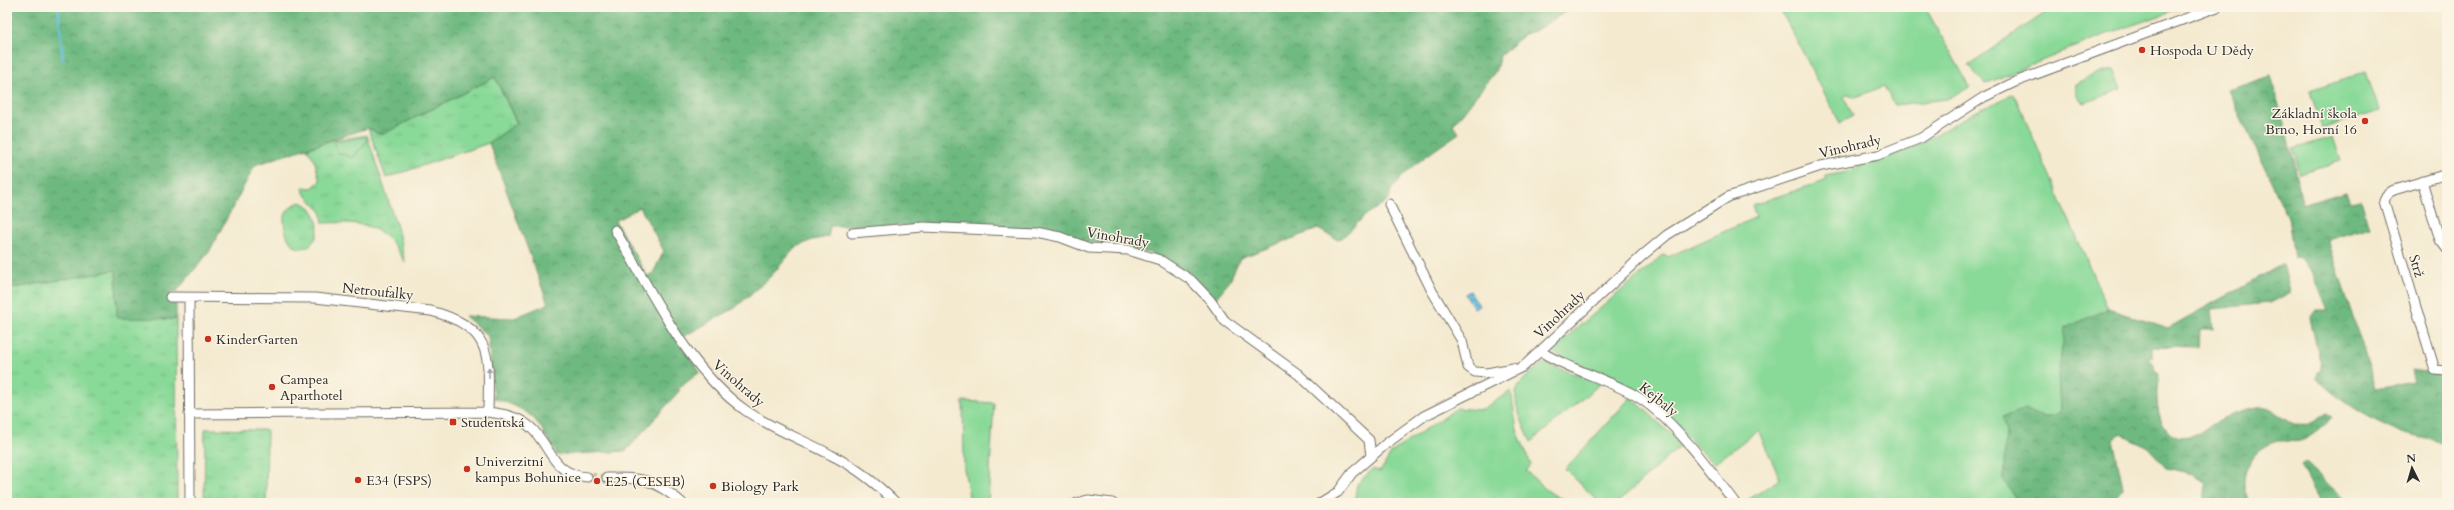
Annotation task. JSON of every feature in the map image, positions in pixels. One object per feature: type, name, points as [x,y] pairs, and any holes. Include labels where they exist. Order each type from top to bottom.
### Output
[{"type":"street","name":"Vinohrady","points":[[1320,503],[1338,492],[1352,473],[1371,456],[1424,416],[1524,366],[1643,254],[1667,235],[1728,197],[1820,166],[1878,155],[1921,138],[1984,97],[2015,82],[2217,7]]},
{"type":"street","name":"Strž","points":[[2447,174],[2388,193],[2384,201],[2384,206],[2435,370],[2447,371]]},
{"type":"street","points":[[2422,182],[2440,240],[2447,249]]},
{"type":"street","points":[[1389,204],[1432,291],[1462,341],[1468,367],[1475,372],[1487,373],[1524,366]]},
{"type":"street","name":"Vinohrady","points":[[852,233],[924,226],[1036,232],[1060,237],[1089,248],[1128,250],[1160,260],[1191,280],[1210,300],[1225,321],[1298,374],[1368,440],[1371,456]]},
{"type":"street","name":"Vinohrady","points":[[615,230],[700,368],[744,408],[770,426],[832,455],[878,486],[896,503]]},
{"type":"street","name":"Netroufalky","points":[[170,297],[315,298],[431,311],[448,316],[476,332],[486,350],[489,369],[488,412]]},
{"type":"street","points":[[189,298],[190,503]]},
{"type":"street","name":"Kejbaly","points":[[1540,351],[1637,398],[1669,425],[1708,467],[1735,503]]},
{"type":"street","points":[[189,414],[488,412],[510,415],[529,426],[561,469],[570,474],[587,477]]},
{"type":"street","points":[[607,478],[650,481],[669,491],[682,503]]},
{"type":"street","points":[[1332,503],[1338,492]]},
{"type":"street","points":[[1077,503],[1088,500],[1112,503]]},
{"type":"green space","points":[[7,7],[1573,7],[1535,31],[1524,34],[1500,56],[1495,72],[1453,125],[1459,133],[1429,154],[1406,173],[1397,182],[1391,192],[1389,200],[1366,215],[1342,238],[1337,239],[1318,229],[1240,258],[1229,282],[1214,300],[1150,253],[1098,243],[1077,242],[1056,233],[924,225],[830,226],[828,237],[812,240],[795,248],[772,275],[735,308],[677,340],[700,372],[678,389],[680,390],[626,451],[557,455],[544,432],[533,418],[518,408],[494,398],[488,336],[465,316],[514,318],[548,304],[489,143],[517,123],[495,77],[383,134],[377,133],[368,128],[255,165],[209,252],[177,291],[170,292],[170,303],[176,304],[176,319],[117,318],[116,270],[14,288],[7,283]],"holes":[[[640,207],[664,251],[653,273],[647,276],[615,221]]]},
{"type":"green space","points":[[1779,7],[1925,7],[1970,87],[1947,99],[1894,105],[1884,86],[1856,97],[1848,94],[1844,97],[1853,116],[1840,123]]},
{"type":"green space","points":[[2054,7],[2186,7],[2112,32],[1985,84],[1968,65]]},
{"type":"green space","points":[[2114,70],[2122,89],[2084,103],[2079,99],[2076,93],[2076,84],[2098,73]]},
{"type":"green space","points":[[2366,72],[2379,110],[2322,129],[2310,91]]},
{"type":"green space","points":[[2271,76],[2295,165],[2302,205],[2346,192],[2350,202],[2361,200],[2369,227],[2328,240],[2376,389],[2414,382],[2411,370],[2447,375],[2447,463],[2442,445],[2429,439],[2406,434],[2382,424],[2348,404],[2326,388],[2317,379],[2318,371],[2322,370],[2310,318],[2316,310],[2328,310],[2312,271],[2299,256],[2294,258],[2288,217],[2228,90]]},
{"type":"green space","points":[[495,77],[517,124],[489,143],[386,178],[368,128],[377,133],[383,134]]},
{"type":"green space","points":[[2014,94],[2108,309],[2065,328],[2058,374],[2060,413],[2047,417],[2025,409],[2002,417],[2006,433],[2003,479],[2019,503],[1743,503],[1780,479],[1758,430],[1714,464],[1646,396],[1550,351],[1663,255],[1668,257],[1756,217],[1752,205],[1827,180],[1825,176],[1852,171],[1863,163],[1900,153],[1921,143],[1975,112]]},
{"type":"green space","points":[[367,135],[397,227],[405,262],[391,241],[377,230],[360,224],[323,223],[321,211],[304,193],[303,187],[312,188],[320,181],[314,159],[307,149],[328,141]]},
{"type":"green space","points":[[366,137],[367,141],[353,158],[337,152],[334,142]]},
{"type":"green space","points":[[2333,137],[2341,161],[2300,173],[2293,149]]},
{"type":"green space","points":[[300,202],[311,209],[315,215],[318,229],[314,241],[308,246],[302,248],[293,245],[287,236],[284,225],[284,220],[289,209]]},
{"type":"green space","points":[[2283,264],[2290,292],[2269,303],[2211,309],[2213,329],[2200,329],[2199,347],[2152,346],[2152,357],[2147,359],[2152,362],[2159,375],[2157,396],[2160,417],[2166,429],[2174,435],[2185,437],[2198,433],[2216,421],[2263,407],[2299,425],[2309,424],[2327,413],[2332,417],[2318,431],[2309,437],[2300,441],[2275,442],[2258,452],[2247,467],[2244,476],[2246,494],[2250,503],[2204,503],[2206,483],[2193,474],[2167,468],[2147,446],[2121,434],[2113,439],[2123,488],[2111,503],[2019,503],[2003,479],[2006,433],[2002,417],[2025,409],[2046,418],[2060,413],[2058,374],[2065,328],[2108,309],[2168,328]]},
{"type":"green space","points":[[116,270],[164,319],[176,319],[177,503],[7,503],[7,283],[15,288]]},
{"type":"green space","points":[[1543,363],[1601,383],[1531,442],[1519,413],[1516,397],[1517,390],[1525,378]]},
{"type":"green space","points":[[1511,391],[1517,430],[1531,465],[1526,471],[1540,485],[1557,497],[1571,501],[1572,499],[1578,503],[1354,503],[1357,484],[1373,469],[1380,472],[1392,452],[1457,408],[1481,410]]},
{"type":"green space","points":[[1631,397],[1682,444],[1617,503],[1600,503],[1565,469]]},
{"type":"green space","points":[[963,401],[994,403],[988,503],[970,503],[964,468]]},
{"type":"green space","points":[[205,429],[267,430],[266,503],[204,503]]},
{"type":"green space","points":[[2305,462],[2348,503],[2317,503],[2319,500],[2301,465]]},
{"type":"water","points":[[1470,291],[1479,305],[1474,308],[1465,294]]},
{"type":"waterway","points":[[58,7],[63,59]]},
{"type":"tunnel","points":[[587,477],[607,478]]},
{"type":"place","name":"Hospoda U Dědy","points":[[2142,50]]},
{"type":"place","name":"Základní škola Brno, Horní 16","points":[[2365,121]]},
{"type":"place","name":"KinderGarten","points":[[208,339]]},
{"type":"place","name":"Campea Aparthotel","points":[[272,387]]},
{"type":"place","name":"Studentská","points":[[453,422]]},
{"type":"place","name":"Univerzitní kampus Bohunice","points":[[467,469]]},
{"type":"place","name":"E34 (FSPS)","points":[[358,480]]},
{"type":"place","name":"E25 (CESEB)","points":[[597,481]]},
{"type":"place","name":"Biology Park","points":[[713,486]]}]
